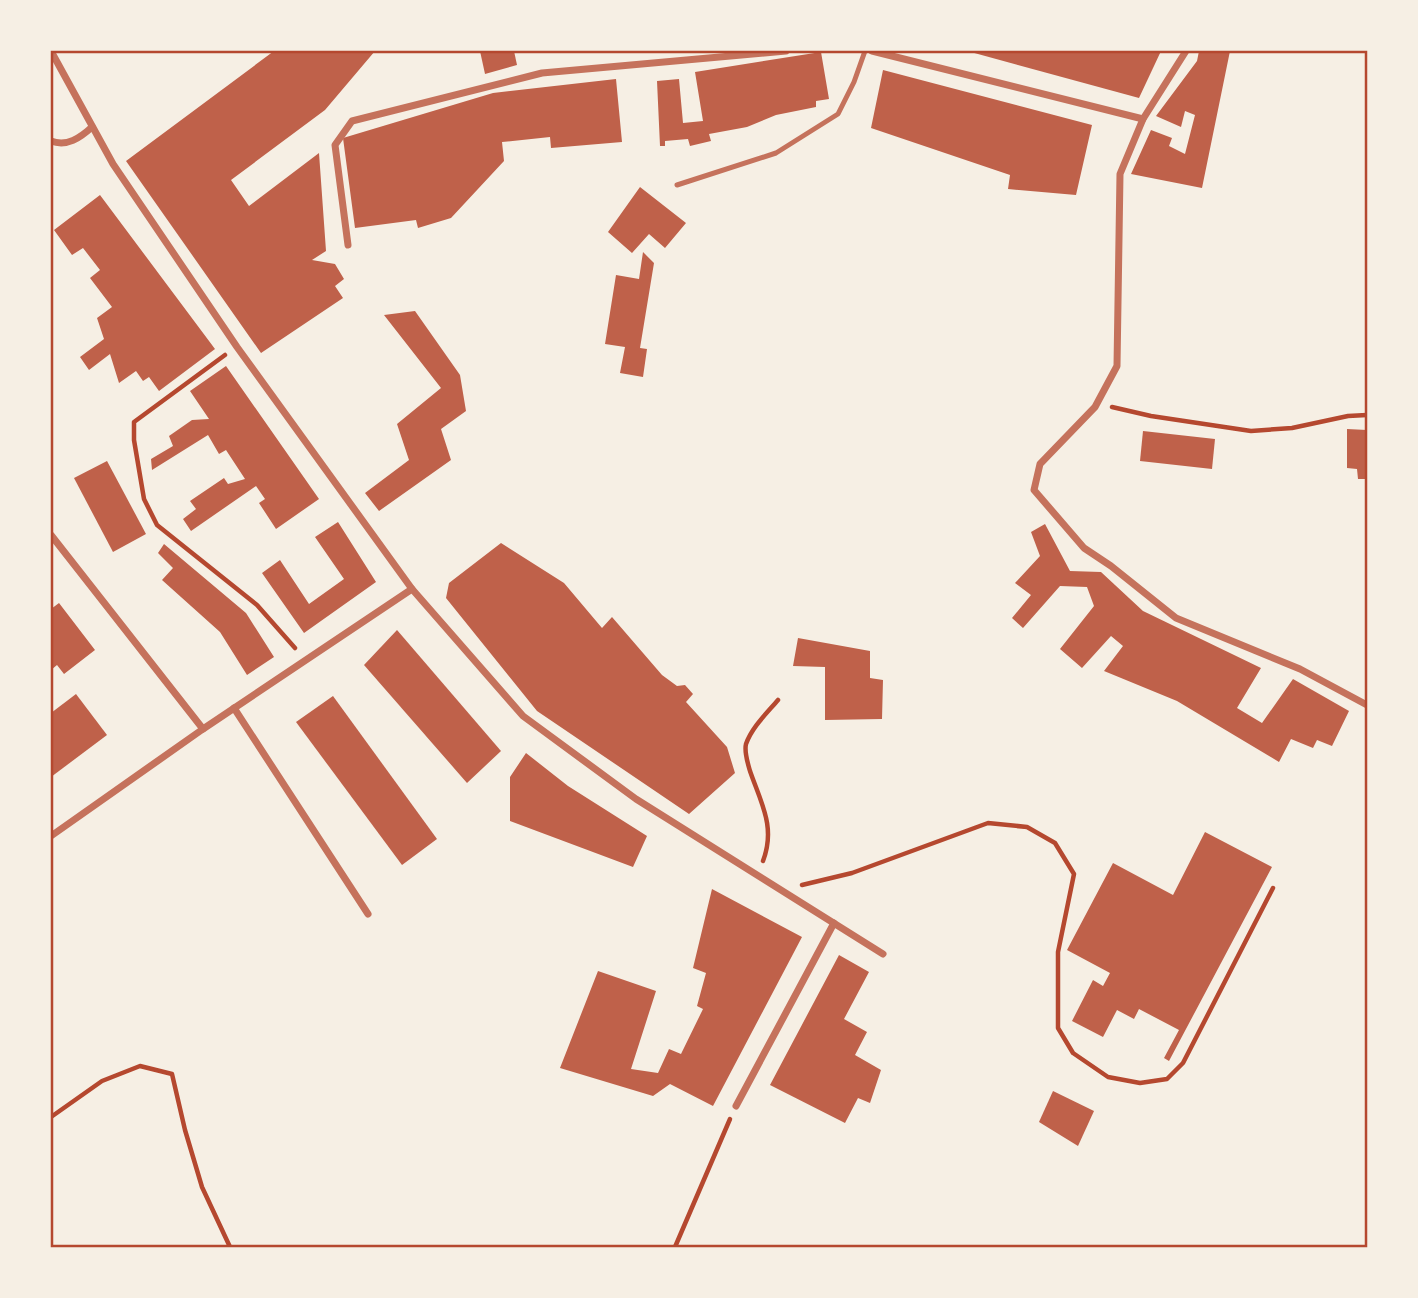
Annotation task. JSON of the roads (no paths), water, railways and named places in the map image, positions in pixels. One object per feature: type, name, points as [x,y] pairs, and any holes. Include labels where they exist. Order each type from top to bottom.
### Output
[{"type":"street","points":[[51,51],[113,164],[237,347],[412,589],[523,716],[636,799],[883,954]]},
{"type":"street","points":[[348,245],[335,145],[352,121],[542,73],[786,51]]},
{"type":"street","points":[[872,51],[1143,120]]},
{"type":"street","points":[[1186,51],[1143,120],[1120,174],[1117,366],[1095,407],[1040,464],[1034,490],[1084,548],[1176,618],[1300,669],[1367,705]]},
{"type":"street","points":[[51,141],[61,145],[80,138],[92,127]]},
{"type":"street","points":[[51,535],[203,730]]},
{"type":"street","points":[[51,836],[234,708],[412,589]]},
{"type":"street","points":[[234,708],[368,914]]},
{"type":"street","points":[[736,1106],[834,923]]},
{"type":"lane","points":[[677,185],[776,153],[838,114],[854,82],[865,51]]}]
